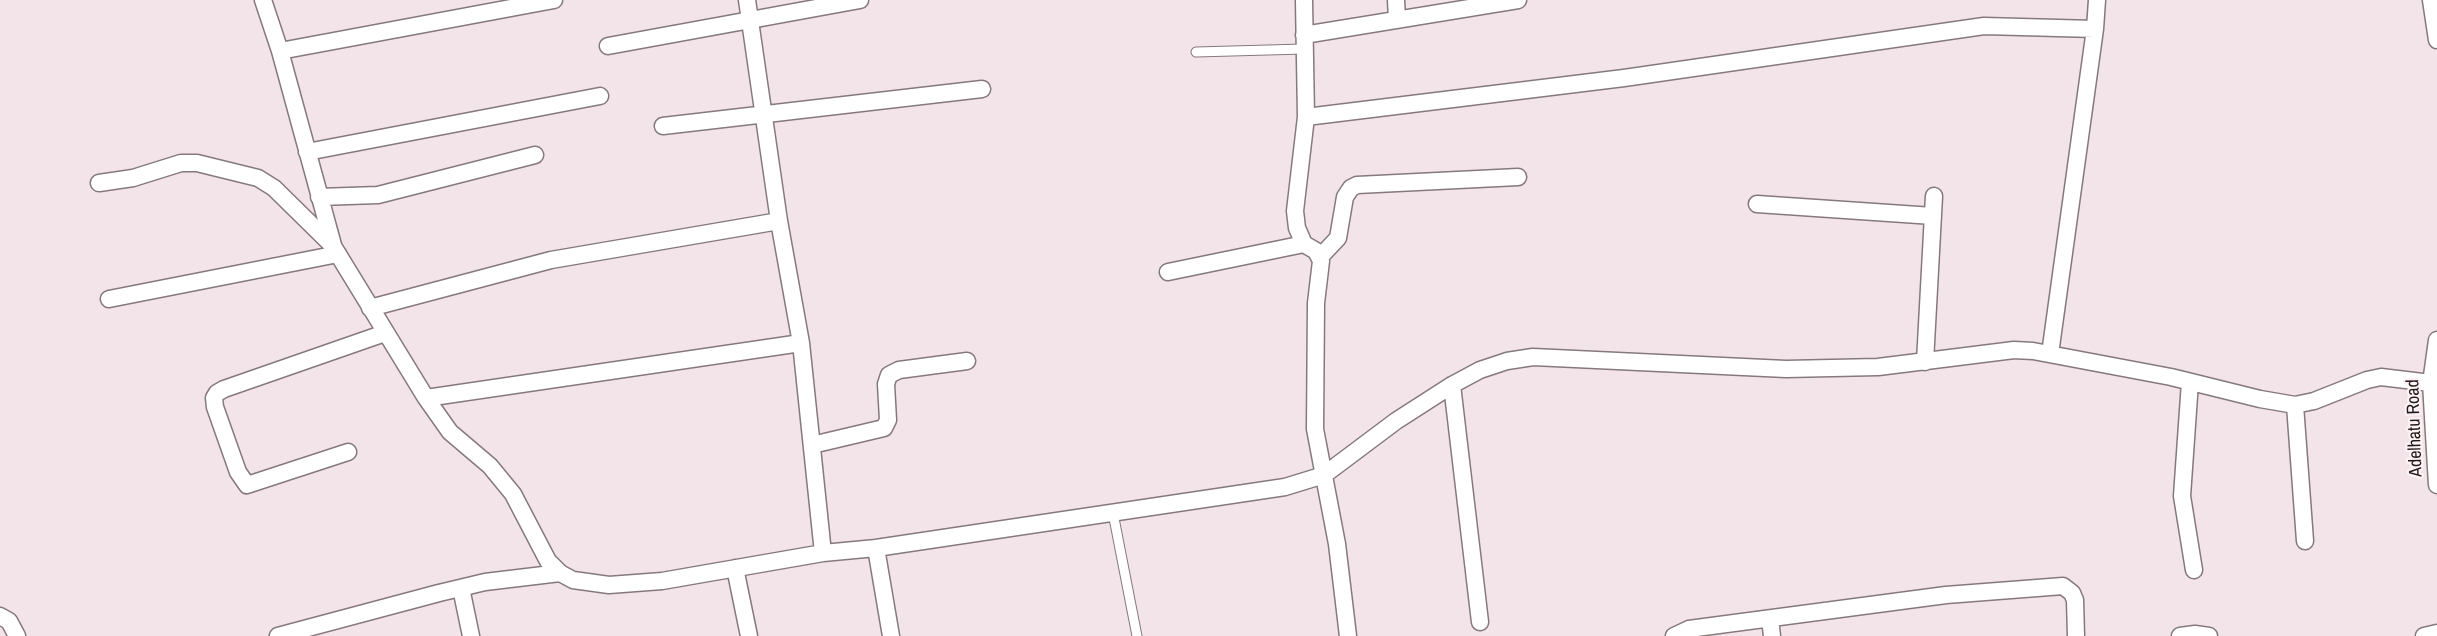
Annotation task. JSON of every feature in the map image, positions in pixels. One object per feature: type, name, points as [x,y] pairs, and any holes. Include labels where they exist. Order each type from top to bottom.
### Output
[{"type":"street","points":[[263,0],[280,51],[335,250]]},
{"type":"street","points":[[280,51],[554,0]]},
{"type":"street","points":[[747,0],[779,221],[802,343],[823,553]]},
{"type":"street","points":[[608,46],[860,0]]},
{"type":"street","points":[[1304,0],[1306,117],[1295,211],[1297,228],[1304,244],[1316,251],[1320,257]]},
{"type":"street","points":[[1396,0],[1398,19]]},
{"type":"street","points":[[1304,42],[1398,19],[1518,0]]},
{"type":"street","points":[[2050,354],[2095,29],[2097,0]]},
{"type":"street","points":[[2431,0],[2437,40]]},
{"type":"street","points":[[1306,117],[1624,78],[1984,26],[2095,29]]},
{"type":"street","points":[[663,126],[982,88]]},
{"type":"street","points":[[307,152],[600,96]]},
{"type":"street","points":[[320,197],[378,195],[535,154]]},
{"type":"street","points":[[99,183],[133,178],[180,163],[197,163],[258,178],[274,188],[335,250],[426,398],[450,432],[490,466],[513,494],[548,561],[573,580],[609,585],[662,581],[823,553],[876,548],[1285,487],[1324,475],[1396,420],[1480,370],[1507,361],[1533,357],[1786,370],[1878,367],[2014,350],[2050,354],[2190,382],[2277,403],[2295,404],[2314,401],[2367,380],[2382,377],[2396,377],[2431,383]]},
{"type":"street","points":[[1348,636],[1338,553],[1315,429],[1316,303],[1320,257],[1338,238],[1345,197],[1350,188],[1356,184],[1518,177]]},
{"type":"street","points":[[1925,362],[1934,196]]},
{"type":"street","points":[[1757,204],[1933,216]]},
{"type":"street","points":[[370,308],[551,260],[779,221]]},
{"type":"street","points":[[1168,272],[1304,244]]},
{"type":"street","points":[[109,299],[335,250]]},
{"type":"street","points":[[348,452],[247,485],[238,472],[215,408],[214,398],[217,393],[224,389],[385,333]]},
{"type":"street","name":"Adelhatu Road","points":[[2437,340],[2431,383],[2437,485]]},
{"type":"street","points":[[426,398],[802,343]]},
{"type":"street","points":[[812,445],[884,428],[888,420],[886,384],[889,375],[899,370],[967,361]]},
{"type":"street","points":[[2190,382],[2182,496],[2194,570]]},
{"type":"street","points":[[1452,385],[1480,622]]},
{"type":"street","points":[[2295,404],[2305,541]]},
{"type":"street","points":[[876,548],[891,636]]},
{"type":"street","points":[[735,568],[749,636]]},
{"type":"street","points":[[278,636],[485,582],[560,572]]},
{"type":"street","points":[[1674,636],[1689,629],[1770,618],[1946,596],[2063,586],[2072,593],[2075,600],[2076,636]]},
{"type":"street","points":[[461,588],[471,636]]},
{"type":"street","points":[[0,616],[10,621],[17,636]]},
{"type":"street","points":[[1770,618],[1772,636]]},
{"type":"street","points":[[2424,636],[2437,633]]},
{"type":"street","points":[[2180,636],[2195,634],[2209,636]]},
{"type":"lane","points":[[1196,52],[1304,42]]},
{"type":"lane","points":[[1113,512],[1137,636]]}]
